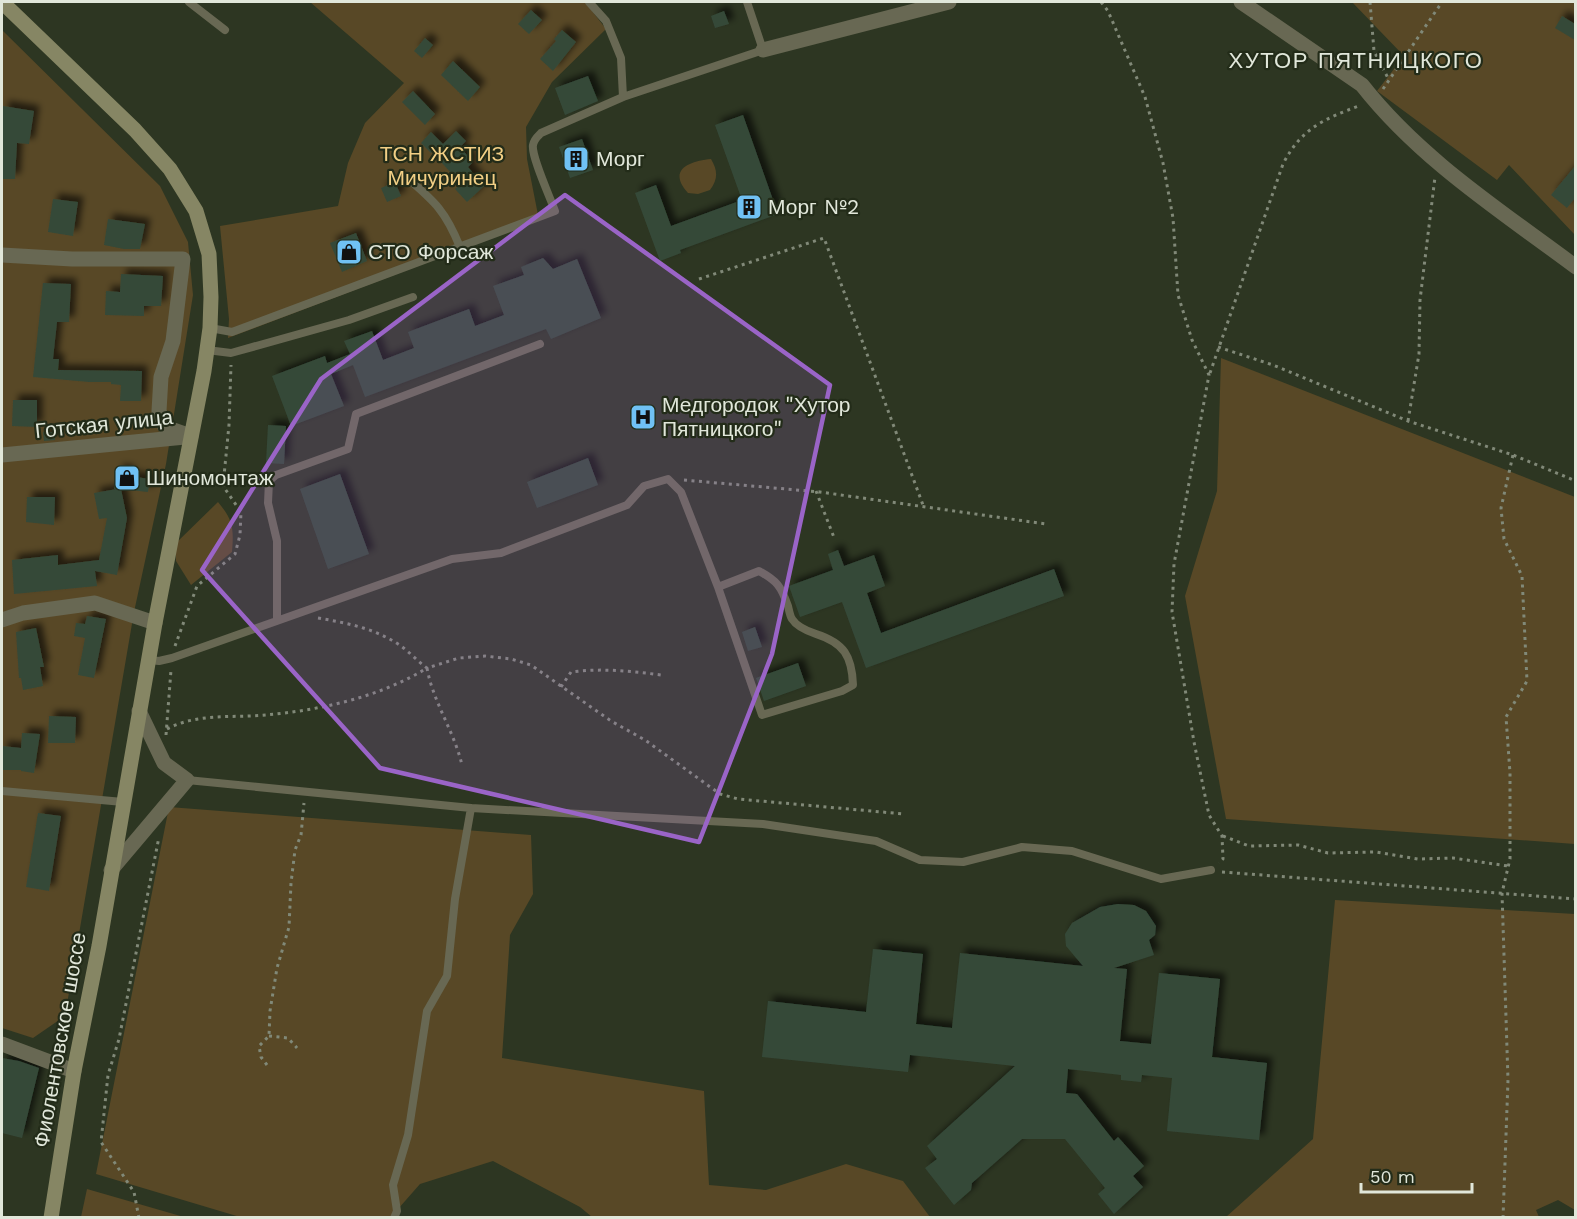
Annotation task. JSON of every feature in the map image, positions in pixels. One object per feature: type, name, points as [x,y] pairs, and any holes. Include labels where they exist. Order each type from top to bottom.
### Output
[{"type":"main road","name":"Фиолентовское шоссе","points":[[2,2],[135,130],[170,169],[196,211],[208,254],[210,328],[207,350],[155,623],[99,946],[74,1071],[51,1218]]},
{"type":"street","points":[[763,50],[949,2]]},
{"type":"street","points":[[1241,2],[1362,85],[1434,160],[1575,267]]},
{"type":"street","name":"Готская улица","points":[[2,255],[72,259],[183,260],[174,341],[161,377],[159,411],[165,427],[191,436]]},
{"type":"street","name":"Готская улица","points":[[2,455],[191,436]]},
{"type":"street","points":[[2,620],[23,613],[95,603],[155,623]]},
{"type":"street","points":[[111,870],[188,780],[164,763],[140,711]]},
{"type":"street","points":[[2,1044],[74,1071]]},
{"type":"lane","points":[[189,2],[225,30]]},
{"type":"lane","points":[[589,2],[606,21],[621,58],[623,97]]},
{"type":"lane","points":[[210,328],[232,332],[555,211],[534,157],[532,146],[535,138],[542,132],[623,97],[763,50],[747,2]]},
{"type":"lane","points":[[405,176],[441,209],[450,221],[460,247]]},
{"type":"lane","points":[[207,350],[231,353],[349,320],[412,297]]},
{"type":"lane","points":[[277,620],[277,541],[268,503],[269,481],[276,475],[348,449],[356,414],[540,344]]},
{"type":"lane","points":[[149,660],[159,661],[172,657],[452,559],[501,553],[627,505],[644,486],[668,479],[681,492],[718,587],[762,715],[842,691],[853,685],[853,667],[843,648],[824,636],[804,630],[792,620],[775,580],[759,571],[718,587]]},
{"type":"lane","points":[[188,780],[471,808],[763,824],[876,841],[920,860],[963,862],[1022,848],[1072,851],[1161,879],[1211,870]]},
{"type":"lane","points":[[2,791],[123,802]]},
{"type":"lane","points":[[394,1218],[397,1211],[393,1185],[408,1135],[427,1011],[447,976],[454,898],[471,808]]},
{"type":"path","points":[[1101,2],[1108,11],[1145,97],[1163,163],[1173,218],[1178,295],[1192,340],[1209,375]]},
{"type":"path","points":[[1370,2],[1374,51],[1390,80]]},
{"type":"path","points":[[1211,870],[1223,860],[1222,836],[1209,815],[1172,612],[1174,564],[1209,375],[1283,164],[1293,146],[1313,126],[1374,99],[1390,80],[1442,2]]},
{"type":"path","points":[[1408,421],[1419,354],[1420,300],[1435,181],[1434,160]]},
{"type":"path","points":[[699,279],[824,238],[923,505]]},
{"type":"path","points":[[1218,347],[1273,365],[1408,421],[1513,455],[1575,481]]},
{"type":"path","points":[[1503,1218],[1508,1080],[1502,892],[1508,866],[1510,773],[1506,717],[1527,681],[1522,576],[1504,539],[1501,508],[1513,455]]},
{"type":"path","points":[[668,479],[816,491],[1046,524]]},
{"type":"path","points":[[816,491],[835,540]]},
{"type":"path","points":[[296,614],[357,625],[381,634],[401,646],[427,668],[430,686],[458,747],[462,765]]},
{"type":"path","points":[[167,729],[201,718],[308,710],[364,696],[427,668],[459,658],[484,656],[511,659],[531,665],[610,721],[645,740],[720,794],[738,800],[904,814]]},
{"type":"path","points":[[561,687],[571,672],[585,670],[624,670],[661,675]]},
{"type":"path","points":[[267,1065],[261,1057],[259,1046],[269,1036],[270,1011],[277,968],[289,927],[291,883],[295,850],[301,835],[305,792]]},
{"type":"path","points":[[1222,836],[1249,846],[1298,845],[1328,853],[1376,852],[1418,859],[1453,858],[1508,866]]},
{"type":"path","points":[[1211,870],[1242,875],[1502,892],[1575,900]]},
{"type":"path","points":[[269,1036],[288,1038],[297,1048]]},
{"type":"highlighted area","points":[[565,195],[830,385],[772,654],[699,842],[380,768],[202,570],[321,379]]},
{"type":"green space","name":"ТСН ЖСТИЗ Мичуринец","points":[[310,2],[585,2],[606,29],[552,82],[526,127],[527,159],[539,220],[228,338],[229,319],[220,226],[338,206],[348,163],[365,123],[404,83]]},
{"type":"green space","points":[[1352,2],[1575,2],[1575,235],[1509,165],[1497,180],[1377,91],[1404,56]]},
{"type":"green space","points":[[2,30],[160,186],[188,242],[193,295],[166,464],[134,612],[65,1016],[33,1038],[2,1028]]},
{"type":"green space","points":[[711,159],[716,175],[710,190],[698,194],[688,193],[680,178],[683,168],[695,162]]},
{"type":"green space","points":[[1221,358],[1575,497],[1575,844],[1226,819],[1185,596],[1217,491]]},
{"type":"green space","points":[[218,502],[227,514],[231,525],[232,552],[191,585],[176,561],[175,544]]},
{"type":"green space","points":[[169,807],[531,835],[533,894],[510,935],[502,1058],[704,1091],[709,1185],[766,1190],[846,1164],[903,1181],[930,1217],[592,1217],[580,1207],[493,1161],[420,1184],[391,1217],[240,1217],[96,1174]]},
{"type":"green space","points":[[1335,900],[1575,914],[1575,1210],[1558,1200],[1536,1210],[1539,1217],[1226,1217],[1313,1139]]},
{"type":"green space","points":[[87,1189],[184,1217],[81,1217]]},
{"type":"building","points":[[531,10],[542,20],[529,34],[518,24]]},
{"type":"building","points":[[724,11],[729,24],[715,28],[711,16]]},
{"type":"building","points":[[1562,16],[1575,24],[1575,40],[1555,28]]},
{"type":"building","points":[[562,30],[576,42],[553,71],[540,59],[556,41],[554,39]]},
{"type":"building","points":[[425,38],[433,45],[422,58],[414,51]]},
{"type":"building","points":[[453,61],[480,87],[468,101],[441,75]]},
{"type":"building","points":[[588,76],[598,101],[565,115],[555,88]]},
{"type":"building","points":[[413,91],[435,114],[425,125],[402,102]]},
{"type":"building","points":[[3,106],[34,111],[29,144],[17,143],[15,179],[2,179]]},
{"type":"building","name":"Морг №2","points":[[743,115],[778,214],[680,250],[681,253],[660,261],[635,193],[656,185],[671,226],[742,200],[715,125]]},
{"type":"building","points":[[456,131],[466,141],[460,147],[473,162],[468,167],[484,186],[467,202],[455,189],[461,184],[421,143],[431,132],[443,144]]},
{"type":"building","name":"Морг","points":[[582,139],[593,170],[570,178],[559,147]]},
{"type":"building","points":[[1575,166],[1575,198],[1567,208],[1551,195]]},
{"type":"building","points":[[395,182],[401,196],[387,202],[381,188]]},
{"type":"building","points":[[53,199],[78,202],[73,236],[48,232]]},
{"type":"building","points":[[108,219],[145,224],[140,249],[104,245]]},
{"type":"building","name":"СТО Форсаж","points":[[356,233],[367,261],[342,272],[330,243]]},
{"type":"building","points":[[543,258],[553,269],[577,259],[601,318],[551,339],[546,329],[365,397],[353,365],[331,374],[344,406],[291,426],[272,376],[325,356],[327,363],[350,354],[344,341],[372,331],[383,360],[414,348],[408,332],[469,309],[475,326],[504,315],[493,286],[524,275],[521,267]]},
{"type":"building","points":[[121,274],[163,276],[161,306],[144,306],[144,316],[105,315],[106,291],[120,292]]},
{"type":"building","points":[[43,283],[71,284],[69,322],[57,322],[53,359],[59,359],[58,370],[142,371],[141,401],[120,401],[121,385],[111,384],[111,382],[33,377]]},
{"type":"building","points":[[13,400],[37,400],[37,427],[12,426]]},
{"type":"building","points":[[268,425],[286,426],[284,464],[266,463]]},
{"type":"building","points":[[43,432],[55,432],[55,440],[44,441]]},
{"type":"building","points":[[588,458],[598,485],[537,508],[527,482]]},
{"type":"building","points":[[118,469],[130,471],[129,476],[150,479],[148,492],[121,489],[127,518],[117,575],[95,571],[97,586],[14,594],[12,560],[58,555],[58,565],[99,560],[107,518],[99,519],[94,493],[117,489],[114,489]]},
{"type":"building","points":[[340,474],[369,554],[328,569],[300,489]]},
{"type":"building","points":[[27,497],[55,497],[54,525],[26,522]]},
{"type":"building","points":[[838,550],[844,566],[874,555],[885,586],[867,593],[881,633],[1054,569],[1064,596],[866,668],[842,602],[800,617],[789,586],[833,570],[828,554]]},
{"type":"building","points":[[87,616],[106,619],[94,678],[78,675],[85,638],[74,636],[76,623],[85,624]]},
{"type":"building","points":[[755,627],[762,647],[748,651],[742,632]]},
{"type":"building","points":[[36,628],[44,667],[40,667],[43,686],[23,690],[21,678],[19,678],[16,632]]},
{"type":"building","points":[[798,663],[806,686],[764,701],[756,678]]},
{"type":"building","points":[[49,716],[76,717],[75,743],[48,743]]},
{"type":"building","points":[[22,733],[40,734],[34,773],[2,770],[2,746],[21,748]]},
{"type":"building","points":[[38,813],[61,816],[49,891],[26,887]]},
{"type":"building","points":[[1118,904],[1134,905],[1146,911],[1156,926],[1155,935],[1149,940],[1154,955],[1114,968],[1127,969],[1120,1041],[1151,1044],[1159,973],[1220,979],[1212,1057],[1267,1063],[1259,1140],[1167,1131],[1172,1078],[1142,1075],[1141,1082],[1121,1080],[1121,1075],[1068,1069],[1066,1093],[1077,1094],[1114,1141],[1118,1137],[1144,1166],[1133,1176],[1143,1187],[1114,1214],[1098,1194],[1105,1188],[1065,1139],[1022,1139],[972,1183],[971,1190],[954,1205],[925,1168],[937,1159],[927,1146],[1015,1066],[910,1055],[908,1072],[762,1057],[768,1001],[866,1012],[873,949],[923,954],[916,1024],[952,1028],[960,953],[1083,966],[1066,946],[1065,934],[1072,923],[1100,907]]},
{"type":"building","points":[[2,1058],[39,1068],[22,1138],[2,1133]]},
{"type":"place","name":"Морг","points":[[576,159]]},
{"type":"place","name":"Морг №2","points":[[749,207]]},
{"type":"place","name":"СТО Форсаж","points":[[349,252]]},
{"type":"place","name":"Медгородок \"Хутор Пятницкого\"","points":[[643,417]]},
{"type":"place","name":"Шиномонтаж","points":[[127,478]]},
{"type":"district","name":"ХУТОР ПЯТНИЦКОГО","points":[[1356,60]]}]
